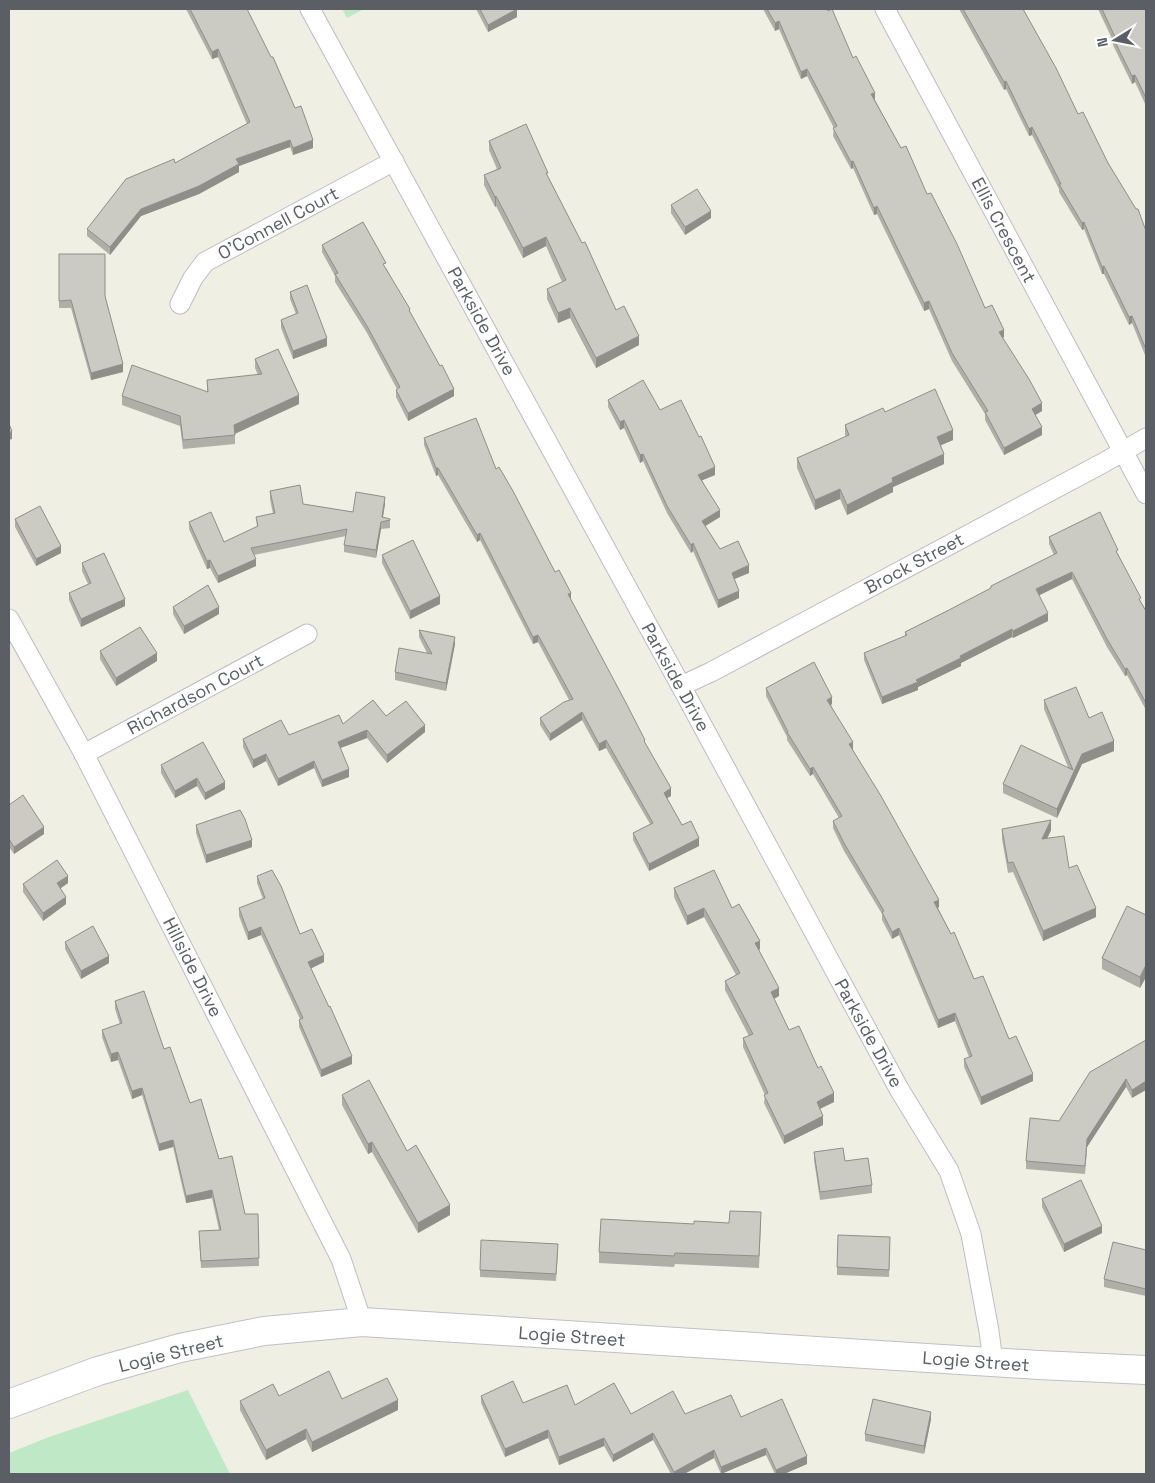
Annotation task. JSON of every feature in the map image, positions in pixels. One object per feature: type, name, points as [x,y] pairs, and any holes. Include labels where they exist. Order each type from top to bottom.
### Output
[{"type":"street","name":"Parkside Drive","points":[[310,9],[681,686],[899,1089],[949,1171],[971,1234],[989,1327],[993,1362]]},
{"type":"street","name":"Ellis Crescent","points":[[886,9],[1146,494]]},
{"type":"street","name":"O'Connell Court","points":[[180,304],[193,278],[205,262],[394,161]]},
{"type":"street","name":"Brock Street","points":[[681,686],[712,672],[1146,438]]},
{"type":"street","name":"Hillside Drive","points":[[9,619],[84,754],[342,1258],[362,1322]]},
{"type":"street","name":"Richardson Court","points":[[84,754],[307,634]]},
{"type":"street","name":"Logie Street","points":[[9,1404],[98,1371],[180,1348],[264,1331],[362,1322],[1146,1370]]},
{"type":"green space","points":[[342,9],[364,9],[347,18]]},
{"type":"green space","points":[[188,1390],[230,1474],[9,1474],[9,1453],[49,1437]]},
{"type":"building","points":[[190,9],[247,9],[271,57],[273,57],[295,108],[301,106],[313,140],[293,148],[290,140],[236,159],[239,164],[199,186],[141,209],[110,247],[87,229],[126,179],[174,159],[175,163],[250,122],[218,49],[212,52]]},
{"type":"building","points":[[480,9],[517,9],[488,25]]},
{"type":"building","points":[[767,9],[827,9],[828,11],[832,9],[853,58],[856,56],[875,93],[871,94],[901,148],[906,146],[927,194],[931,193],[957,244],[985,308],[992,305],[1004,330],[999,332],[1042,403],[1032,409],[1042,427],[1004,448],[985,412],[988,411],[952,353],[929,301],[924,303],[877,206],[874,208],[853,161],[851,162],[833,128],[837,126],[807,69],[801,72],[779,21],[775,23]]},
{"type":"building","points":[[963,9],[1023,9],[1056,68],[1078,114],[1083,112],[1108,163],[1136,209],[1138,209],[1146,231],[1146,347],[1132,316],[1129,317],[1104,266],[1102,267],[1084,222],[1082,223],[1059,184],[1061,184],[1032,127],[1029,129],[1006,81],[1004,82]]},
{"type":"building","points":[[1102,9],[1146,9],[1146,98],[1135,75],[1132,76],[1113,38],[1115,37]]},
{"type":"building","points":[[526,124],[548,173],[546,173],[582,243],[585,242],[616,310],[624,306],[639,336],[596,358],[570,308],[558,313],[547,289],[566,280],[546,237],[523,248],[484,175],[501,168],[489,141]]},
{"type":"building","points":[[697,189],[711,211],[685,227],[671,205]]},
{"type":"building","points":[[363,222],[386,263],[383,264],[454,389],[408,413],[396,390],[400,387],[367,326],[335,274],[338,273],[322,245]]},
{"type":"building","points":[[59,254],[105,254],[105,296],[123,364],[91,373],[71,300],[59,301]]},
{"type":"building","points":[[307,285],[327,338],[293,351],[281,320],[298,313],[290,292]]},
{"type":"building","points":[[278,349],[299,395],[234,425],[235,435],[183,440],[180,416],[122,396],[132,365],[208,392],[207,380],[262,374],[255,359]]},
{"type":"building","points":[[643,380],[660,410],[681,400],[699,437],[701,436],[715,467],[698,475],[720,510],[702,521],[720,549],[738,541],[749,565],[732,573],[739,591],[718,600],[693,543],[691,545],[667,506],[643,454],[640,455],[624,420],[620,422],[608,400]]},
{"type":"building","points":[[935,389],[953,430],[937,437],[944,454],[892,478],[893,482],[847,505],[840,489],[815,500],[797,458],[849,435],[845,425],[883,408],[885,412]]},
{"type":"building","points":[[476,418],[496,469],[499,467],[513,491],[555,572],[559,570],[571,593],[568,594],[644,741],[671,788],[664,793],[682,825],[691,821],[699,838],[649,864],[633,833],[653,823],[606,740],[599,744],[582,712],[550,734],[540,718],[564,702],[573,699],[538,635],[533,637],[480,533],[477,535],[438,468],[436,468],[424,438]]},
{"type":"building","points":[[300,485],[303,504],[353,512],[356,492],[385,497],[382,517],[390,520],[381,522],[376,550],[344,545],[347,529],[251,548],[256,559],[218,576],[210,560],[207,561],[189,522],[211,512],[224,542],[258,526],[256,517],[275,513],[270,491]]},
{"type":"building","points":[[40,506],[61,546],[36,559],[15,519]]},
{"type":"building","points":[[1100,512],[1118,550],[1116,551],[1146,611],[1146,703],[1127,668],[1125,669],[1107,639],[1072,572],[1036,589],[1048,613],[960,656],[961,658],[916,680],[918,682],[882,697],[864,653],[907,635],[905,632],[1057,553],[1049,537]]},
{"type":"building","points":[[413,540],[440,596],[410,611],[382,555]]},
{"type":"building","points":[[104,553],[125,599],[81,619],[69,593],[91,583],[82,563]]},
{"type":"building","points":[[208,585],[219,607],[184,626],[173,607]]},
{"type":"building","points":[[140,627],[157,653],[116,678],[100,651]]},
{"type":"building","points":[[419,630],[455,637],[446,683],[395,672],[399,648],[432,654]]},
{"type":"building","points":[[814,662],[832,697],[827,700],[853,742],[849,744],[881,796],[939,900],[934,902],[951,934],[954,932],[974,979],[983,976],[1009,1039],[1016,1036],[1033,1074],[981,1097],[964,1059],[972,1056],[955,1013],[938,1020],[899,928],[892,932],[882,912],[884,911],[833,821],[842,816],[813,767],[810,769],[787,732],[766,688]]},
{"type":"building","points":[[1076,687],[1089,718],[1102,712],[1114,741],[1082,754],[1057,809],[1003,784],[1021,745],[1073,770],[1044,700]]},
{"type":"building","points":[[373,700],[386,716],[406,701],[425,725],[387,755],[367,730],[338,742],[349,769],[322,780],[314,761],[278,779],[266,754],[253,760],[243,739],[281,720],[289,735],[339,715],[343,724]]},
{"type":"building","points":[[203,742],[225,782],[205,793],[197,778],[175,791],[161,765]]},
{"type":"building","points":[[23,795],[44,827],[14,847],[9,839],[9,805]]},
{"type":"building","points":[[240,810],[252,840],[206,855],[196,825]]},
{"type":"building","points":[[1051,820],[1042,839],[1064,836],[1069,868],[1077,865],[1096,908],[1043,931],[1013,862],[1008,863],[1002,829]]},
{"type":"building","points":[[57,860],[68,876],[57,883],[66,897],[43,913],[23,884]]},
{"type":"building","points":[[272,870],[281,886],[300,934],[312,929],[324,955],[308,962],[352,1056],[321,1070],[299,1020],[303,1018],[261,927],[248,932],[239,908],[265,898],[257,876]]},
{"type":"building","points":[[714,870],[732,908],[739,904],[760,941],[755,943],[779,988],[771,992],[789,1030],[799,1026],[818,1068],[821,1066],[834,1093],[817,1102],[823,1116],[784,1136],[764,1095],[768,1093],[743,1038],[753,1034],[725,981],[740,973],[704,908],[687,916],[674,888]]},
{"type":"building","points":[[1127,906],[1146,915],[1146,965],[1140,977],[1102,958]]},
{"type":"building","points":[[93,926],[109,956],[81,971],[65,942]]},
{"type":"building","points":[[144,991],[164,1049],[170,1047],[190,1103],[201,1099],[219,1159],[232,1156],[245,1214],[258,1214],[259,1258],[201,1261],[199,1231],[221,1230],[212,1190],[186,1196],[173,1140],[159,1144],[142,1088],[132,1091],[118,1052],[111,1054],[102,1030],[122,1023],[115,1001]]},
{"type":"building","points":[[1146,1040],[1146,1081],[1132,1090],[1126,1079],[1087,1139],[1085,1166],[1026,1161],[1030,1118],[1059,1121],[1090,1072]]},
{"type":"building","points":[[369,1080],[407,1151],[416,1145],[450,1205],[418,1223],[372,1142],[368,1144],[342,1095]]},
{"type":"building","points":[[843,1148],[845,1161],[868,1158],[872,1185],[820,1192],[814,1152]]},
{"type":"building","points":[[1081,1180],[1102,1226],[1064,1244],[1042,1199]]},
{"type":"building","points":[[730,1211],[761,1212],[759,1256],[675,1253],[674,1256],[599,1252],[601,1219],[694,1224],[694,1221],[729,1223]]},
{"type":"building","points":[[838,1235],[890,1237],[889,1270],[837,1267]]},
{"type":"building","points":[[481,1240],[558,1244],[556,1274],[480,1270]]},
{"type":"building","points":[[1113,1242],[1146,1250],[1146,1289],[1104,1279]]},
{"type":"building","points":[[329,1371],[342,1399],[387,1378],[398,1400],[312,1442],[306,1429],[266,1450],[240,1401],[273,1384],[279,1396]]},
{"type":"building","points":[[513,1381],[523,1403],[567,1385],[575,1405],[614,1383],[631,1414],[673,1391],[685,1414],[731,1395],[741,1417],[782,1399],[807,1456],[776,1470],[766,1448],[721,1467],[714,1450],[674,1472],[653,1433],[613,1455],[604,1438],[559,1457],[548,1430],[505,1449],[481,1396]]},
{"type":"building","points":[[873,1399],[931,1412],[924,1446],[865,1434]]}]
